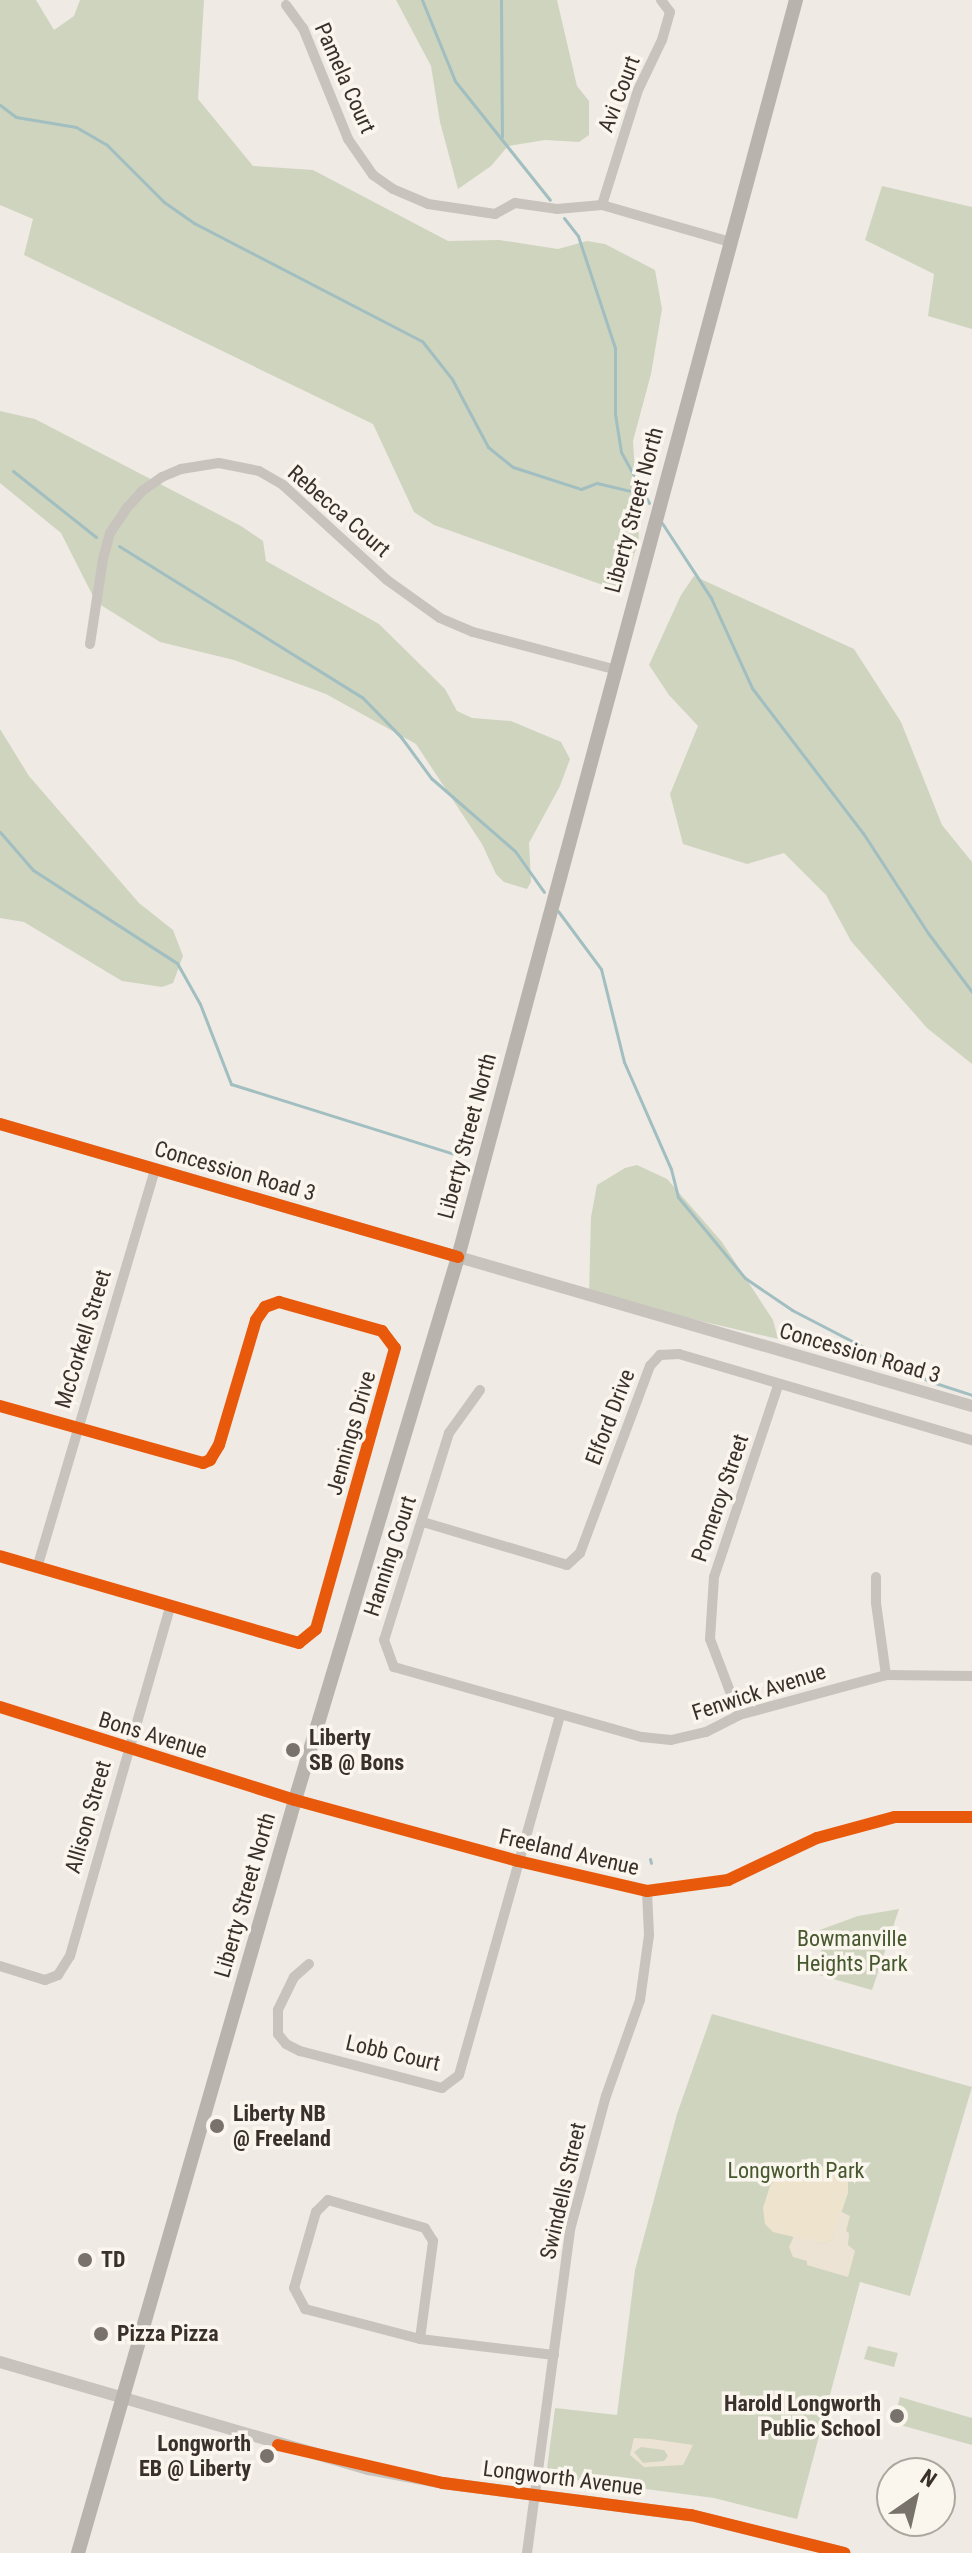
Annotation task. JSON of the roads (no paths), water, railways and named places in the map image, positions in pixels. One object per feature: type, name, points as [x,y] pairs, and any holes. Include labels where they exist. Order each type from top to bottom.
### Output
[{"type":"main road","name":"Liberty Street North","points":[[78,2553],[295,1800],[458,1257],[613,669],[796,0]]},
{"type":"street","name":"Avi Court","points":[[602,205],[638,90],[662,40],[670,12],[661,0]]},
{"type":"street","name":"Pamela Court","points":[[286,5],[303,28],[348,139],[373,175],[393,189],[428,204],[495,214],[515,203],[557,209],[602,205],[730,242]]},
{"type":"street","name":"Rebecca Court","points":[[90,644],[103,559],[110,533],[126,509],[142,491],[162,477],[199,464],[219,463],[259,471],[283,485],[395,587],[440,618],[473,632],[613,669]]},
{"type":"street","name":"Concession Road 3","points":[[0,1124],[972,1406]]},
{"type":"street","name":"McCorkell Street","points":[[37,1568],[155,1169]]},
{"type":"street","name":"Jennings Drive","points":[[0,1556],[170,1608],[299,1643],[316,1629],[394,1353],[394,1343],[382,1331],[272,1303],[256,1320],[219,1445],[210,1460],[193,1462],[77,1429]]},
{"type":"street","name":"Elford Drive","points":[[423,1522],[567,1565],[580,1553],[650,1366],[660,1355],[679,1354],[778,1386],[972,1440]]},
{"type":"street","name":"Pomeroy Street","points":[[739,1715],[710,1639],[714,1577],[778,1386]]},
{"type":"street","name":"Hanning Court","points":[[480,1390],[449,1433],[384,1640],[394,1667],[560,1715]]},
{"type":"street","points":[[0,1406],[77,1429]]},
{"type":"street","points":[[876,1577],[876,1603],[886,1675]]},
{"type":"street","name":"Allison Street","points":[[0,1966],[45,1980],[58,1975],[70,1956],[170,1608]]},
{"type":"street","name":"Fenwick Avenue","points":[[560,1715],[642,1737],[671,1740],[706,1732],[739,1715],[886,1675],[972,1676]]},
{"type":"street","name":"Bons Avenue","points":[[0,1707],[295,1800]]},
{"type":"street","points":[[518,1861],[560,1715]]},
{"type":"street","name":"Freeland Avenue","points":[[295,1800],[518,1861],[647,1891],[728,1880],[817,1838],[895,1817],[972,1817]]},
{"type":"street","name":"Lobb Court","points":[[309,1964],[294,1977],[278,2010],[278,2034],[286,2044],[300,2051],[442,2088],[459,2075],[518,1861]]},
{"type":"street","name":"Swindells Street","points":[[527,2553],[575,2208],[606,2096],[640,2000],[649,1935],[647,1891]]},
{"type":"street","points":[[420,2339],[433,2241],[425,2228],[328,2200],[316,2212],[294,2288],[305,2309],[420,2339],[554,2355]]},
{"type":"street","name":"Longworth Avenue","points":[[0,2362],[124,2395],[278,2445],[369,2469],[536,2496],[691,2515],[844,2553]]},
{"type":"waterway","points":[[422,0],[455,81],[550,200]]},
{"type":"waterway","points":[[501,0],[502,137]]},
{"type":"waterway","points":[[0,105],[16,117],[76,127],[106,144],[164,202],[194,223],[422,341],[452,379],[488,447],[513,467],[581,489],[597,483],[643,494]]},
{"type":"waterway","points":[[564,218],[578,236],[615,348],[615,414],[621,452],[649,503]]},
{"type":"waterway","points":[[13,471],[96,537]]},
{"type":"waterway","points":[[662,523],[711,598],[752,688],[863,833],[928,933],[972,992]]},
{"type":"waterway","points":[[119,546],[362,697],[401,737],[431,778],[515,851],[544,892]]},
{"type":"waterway","points":[[0,832],[33,870],[177,963],[200,1004],[231,1084],[461,1156]]},
{"type":"waterway","points":[[558,911],[601,969],[624,1062],[671,1169],[678,1197],[745,1278],[792,1310],[929,1381],[972,1395]]},
{"type":"waterway","points":[[650,1859],[651,1863]]},
{"type":"place","name":"Liberty SB @ Bons","points":[[293,1750]]},
{"type":"place","name":"Liberty NB @ Freeland","points":[[217,2126]]},
{"type":"place","name":"TD","points":[[85,2260]]},
{"type":"place","name":"Pizza Pizza","points":[[101,2334]]},
{"type":"place","name":"Harold Longworth Public School","points":[[897,2416]]},
{"type":"place","name":"Longworth EB @ Liberty","points":[[267,2456]]},
{"type":"park label","name":"Bowmanville Heights Park","points":[[852,1950]]},
{"type":"park label","name":"Longworth Park","points":[[796,2171]]}]
